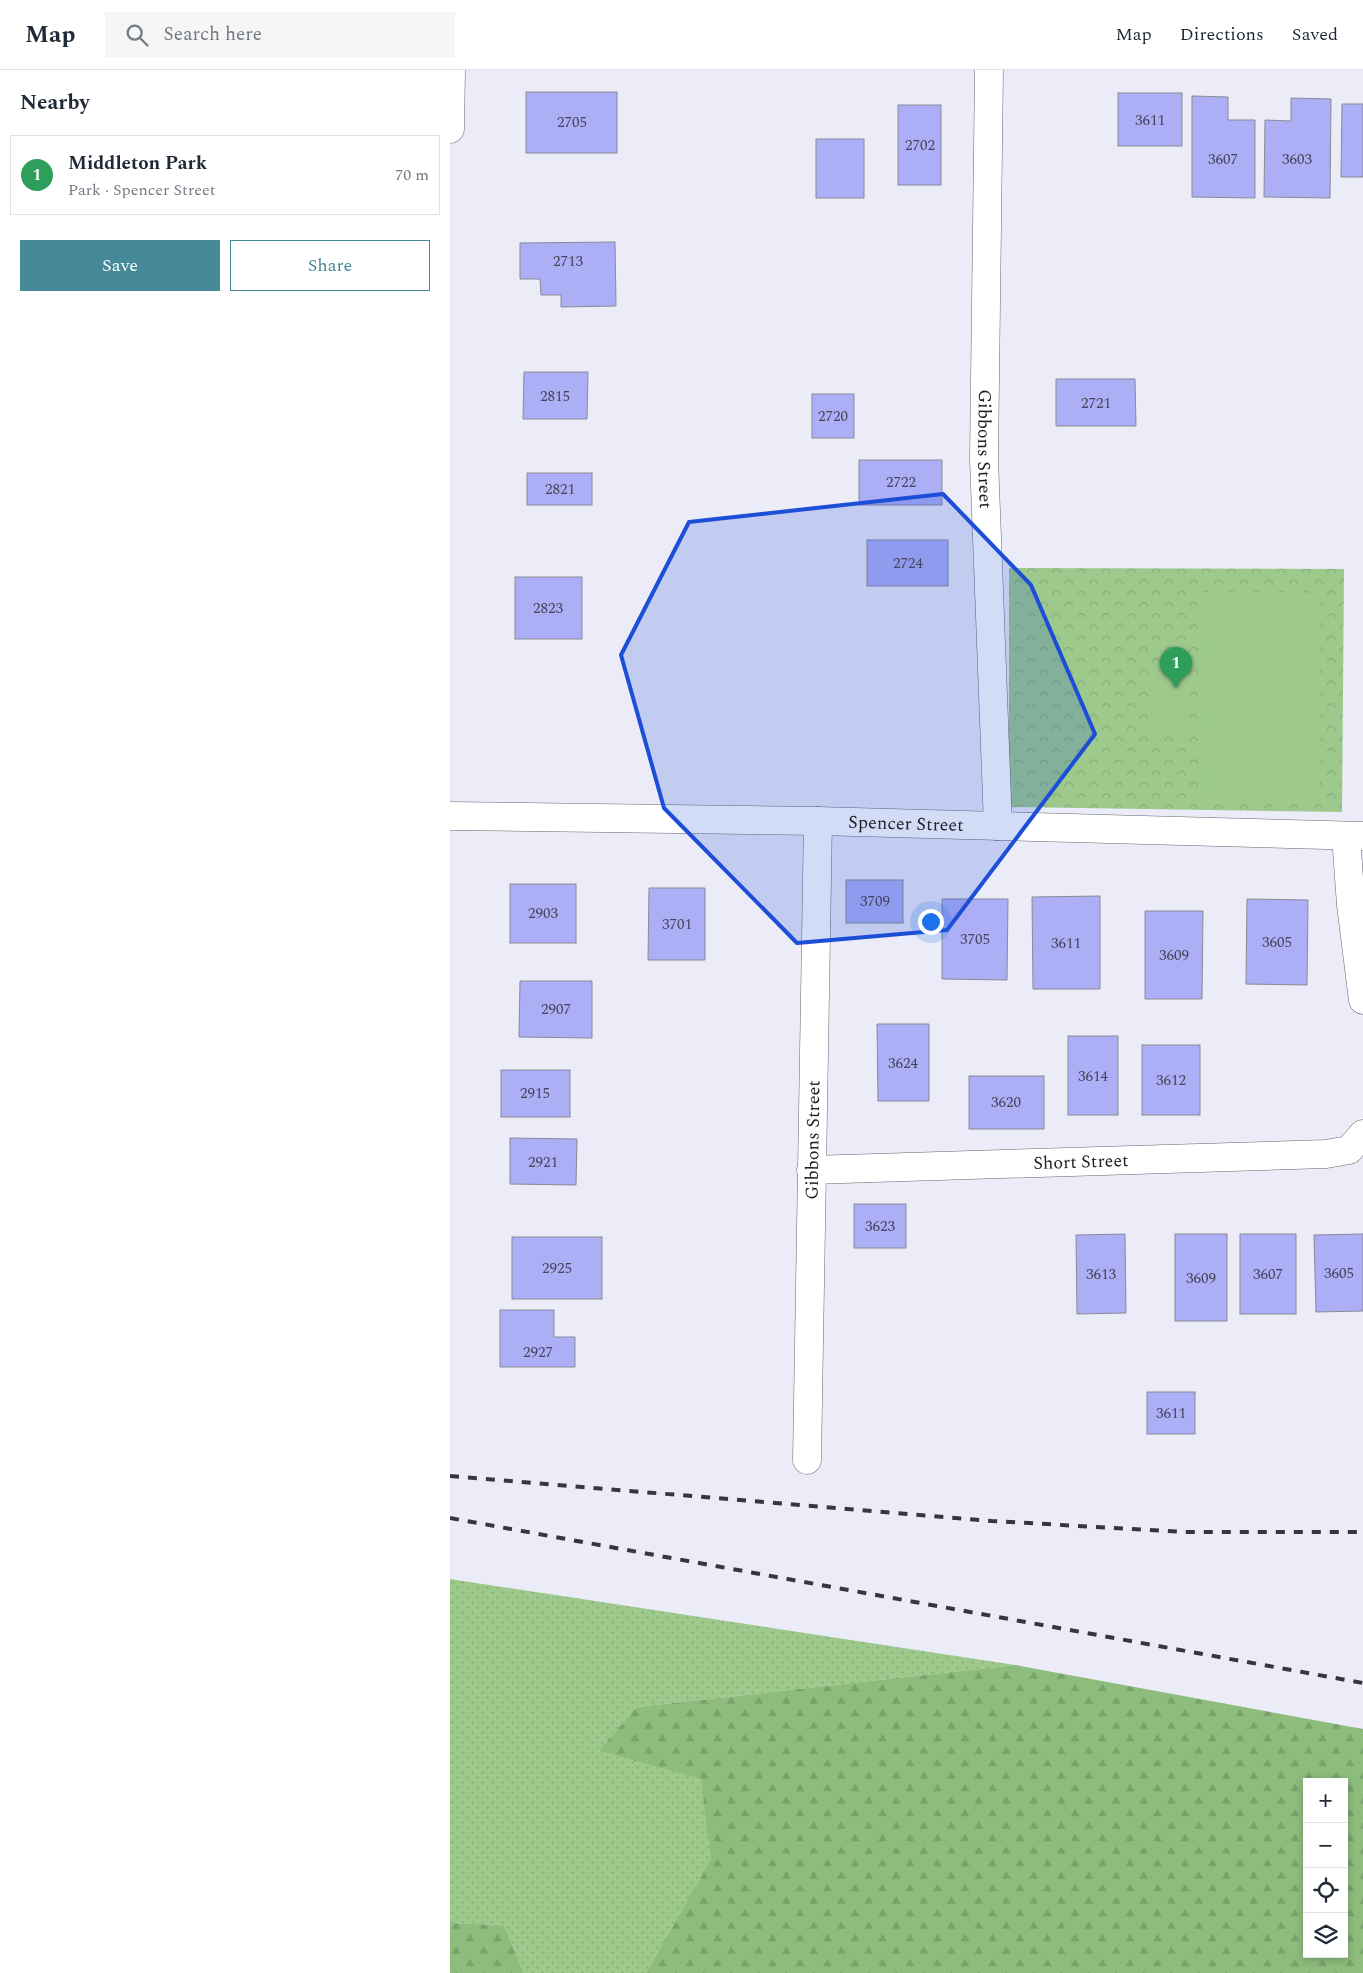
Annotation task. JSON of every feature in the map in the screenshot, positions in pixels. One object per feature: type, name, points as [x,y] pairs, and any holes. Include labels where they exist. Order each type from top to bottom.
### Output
[{"type":"street","points":[[450,129],[451,70]]},
{"type":"street","name":"Gibbons Street","points":[[988,70],[984,459],[998,826]]},
{"type":"street","name":"Spencer Street","points":[[450,816],[818,821],[1354,836]]},
{"type":"street","name":"Gibbons Street","points":[[807,1460],[818,821]]},
{"type":"street","points":[[1354,836],[1351,905],[1363,1000]]},
{"type":"street","name":"Short Street","points":[[812,1170],[1316,1155],[1356,1142]]},
{"type":"highlighted area","points":[[943,494],[1031,585],[1095,734],[947,930],[797,943],[664,808],[621,655],[689,522]]},
{"type":"green space","points":[[1009,568],[1344,569],[1342,812],[1009,807]]},
{"type":"green space","points":[[1203,592],[1320,593],[1319,799],[1202,799]]},
{"type":"green space","points":[[1150,669],[1189,669],[1188,730],[1150,730]]},
{"type":"green space","points":[[450,1579],[1015,1665],[637,1707],[598,1751],[702,1779],[712,1860],[646,1973],[524,1973],[504,1925],[450,1923]]},
{"type":"green space","points":[[1015,1665],[1363,1729],[1363,1973],[646,1973],[711,1860],[701,1779],[598,1751],[637,1707]]},
{"type":"green space","points":[[450,1923],[504,1925],[524,1973],[450,1973]]},
{"type":"building","points":[[526,92],[617,92],[617,153],[526,153]]},
{"type":"building","points":[[1118,93],[1182,93],[1182,146],[1118,146]]},
{"type":"building","points":[[1192,96],[1228,97],[1228,120],[1255,120],[1255,198],[1192,197]]},
{"type":"building","points":[[1291,98],[1331,99],[1330,198],[1264,197],[1265,120],[1291,121]]},
{"type":"building","points":[[1342,104],[1363,104],[1363,177],[1341,177]]},
{"type":"building","points":[[898,105],[941,105],[941,185],[898,185]]},
{"type":"building","points":[[816,139],[864,139],[864,198],[816,198]]},
{"type":"building","points":[[615,242],[616,306],[561,307],[561,295],[541,295],[540,279],[520,279],[520,243]]},
{"type":"building","points":[[524,372],[588,372],[587,419],[523,419]]},
{"type":"building","points":[[1056,379],[1135,379],[1136,426],[1056,426]]},
{"type":"building","points":[[812,394],[854,394],[854,438],[812,438]]},
{"type":"building","points":[[859,460],[942,460],[942,505],[859,505]]},
{"type":"building","points":[[527,473],[592,473],[592,505],[527,505]]},
{"type":"building","points":[[867,540],[948,540],[948,586],[867,586]]},
{"type":"building","points":[[515,577],[582,577],[582,639],[515,639]]},
{"type":"building","points":[[846,880],[903,880],[903,923],[846,923]]},
{"type":"building","points":[[510,884],[576,884],[576,943],[510,943]]},
{"type":"building","points":[[649,888],[705,888],[705,960],[648,960]]},
{"type":"building","points":[[1100,896],[1100,989],[1033,989],[1032,897]]},
{"type":"building","points":[[942,899],[1008,899],[1007,980],[942,979]]},
{"type":"building","points":[[1247,899],[1308,900],[1307,985],[1246,984]]},
{"type":"building","points":[[1145,911],[1203,911],[1202,999],[1145,999]]},
{"type":"building","points":[[520,981],[592,981],[592,1038],[519,1037]]},
{"type":"building","points":[[877,1024],[929,1024],[929,1101],[878,1101]]},
{"type":"building","points":[[1068,1036],[1118,1036],[1118,1115],[1068,1115]]},
{"type":"building","points":[[1142,1045],[1200,1045],[1200,1115],[1142,1115]]},
{"type":"building","points":[[501,1070],[570,1070],[570,1117],[501,1117]]},
{"type":"building","points":[[969,1076],[1044,1076],[1044,1129],[969,1129]]},
{"type":"building","points":[[510,1138],[577,1139],[576,1185],[510,1184]]},
{"type":"building","points":[[854,1204],[906,1204],[906,1248],[854,1248]]},
{"type":"building","points":[[1125,1234],[1126,1313],[1077,1314],[1076,1235]]},
{"type":"building","points":[[1175,1234],[1227,1234],[1227,1321],[1175,1321]]},
{"type":"building","points":[[1240,1234],[1296,1234],[1296,1314],[1240,1314]]},
{"type":"building","points":[[1363,1234],[1363,1311],[1316,1312],[1314,1235]]},
{"type":"building","points":[[512,1237],[602,1237],[602,1299],[512,1299]]},
{"type":"building","points":[[500,1310],[554,1310],[554,1337],[575,1337],[575,1367],[500,1367]]},
{"type":"building","points":[[1147,1392],[1195,1392],[1195,1434],[1147,1434]]},
{"type":"railway","points":[[450,1476],[992,1521],[1185,1532],[1363,1532]]},
{"type":"railway","points":[[450,1518],[1363,1683]]},
{"type":"place","name":"Middleton Park","points":[[1176,688]]}]
